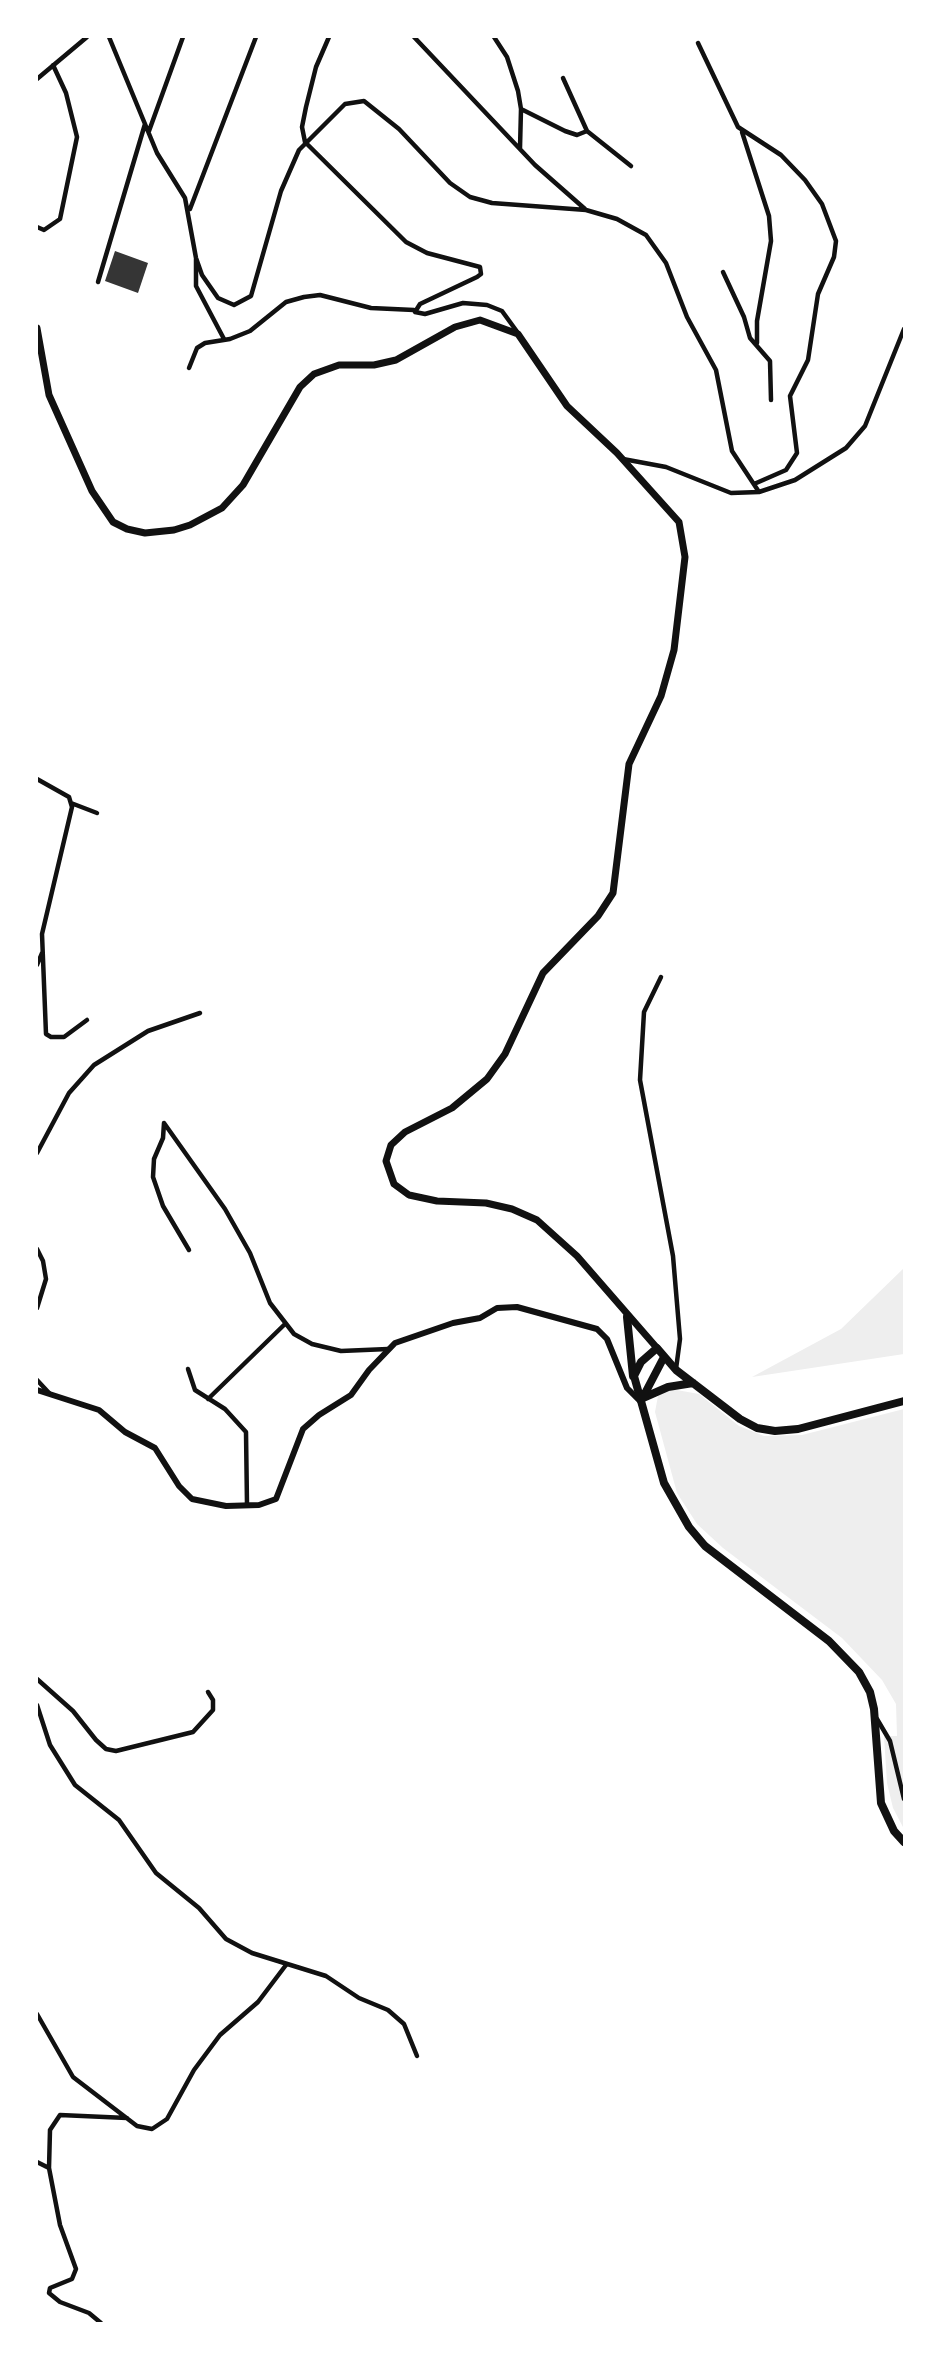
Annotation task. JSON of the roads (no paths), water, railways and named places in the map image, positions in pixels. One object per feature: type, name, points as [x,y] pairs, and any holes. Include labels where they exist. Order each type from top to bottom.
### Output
[{"type":"main road","points":[[37,328],[49,396],[99,506],[113,522],[127,529],[145,533],[190,526],[222,508],[243,485],[300,387],[314,374],[339,365],[374,365],[396,360],[467,322],[493,322],[518,334],[567,407],[622,458],[679,522],[685,556],[674,650],[667,680],[629,764],[613,893],[598,916],[543,973],[505,1054],[487,1079],[452,1108],[405,1132],[391,1145],[386,1161],[394,1184],[409,1195],[437,1201],[486,1203],[512,1209],[537,1220],[577,1255],[627,1317],[676,1370],[740,1419],[757,1428],[775,1431],[798,1429],[904,1401]]},
{"type":"main road","points":[[627,1317],[629,1357],[634,1383],[642,1400],[664,1483],[689,1527],[705,1546],[796,1614],[845,1655],[870,1692],[881,1803],[894,1831],[904,1842]]},
{"type":"main road","points":[[634,1383],[638,1366],[657,1348]]},
{"type":"main road","points":[[642,1400],[664,1357]]},
{"type":"main road","points":[[642,1400],[668,1387],[693,1383]]},
{"type":"street","points":[[37,79],[87,37]]},
{"type":"street","points":[[108,37],[148,132],[190,211],[196,258],[196,286],[224,339]]},
{"type":"street","points":[[148,132],[183,37]]},
{"type":"street","points":[[190,211],[256,37]]},
{"type":"street","points":[[329,37],[316,66],[306,107],[302,127],[305,142],[405,242],[427,253],[480,267],[481,274],[477,277],[420,304],[414,310]]},
{"type":"street","points":[[414,37],[519,149],[586,209]]},
{"type":"street","points":[[494,37],[507,57],[521,109],[519,149]]},
{"type":"street","points":[[698,43],[741,132],[769,216],[771,241],[757,321],[757,343]]},
{"type":"street","points":[[37,227],[44,230],[60,219],[77,137],[66,93],[54,65]]},
{"type":"street","points":[[563,78],[587,131],[631,166]]},
{"type":"street","points":[[196,258],[207,284],[218,298],[234,305],[247,300],[255,287],[290,167],[305,142],[345,104],[364,101],[399,129],[450,183],[470,197],[492,203],[586,209],[646,235],[658,247],[687,317],[716,370],[732,451],[759,492]]},
{"type":"street","points":[[521,109],[565,131],[577,135],[587,131]]},
{"type":"street","points":[[98,282],[145,124]]},
{"type":"street","points":[[741,132],[782,155],[805,180],[822,204],[836,241],[834,257],[818,294],[808,360],[790,396],[797,453],[786,470],[754,484]]},
{"type":"street","points":[[723,272],[744,317],[750,338],[770,361],[771,400]]},
{"type":"street","points":[[189,368],[197,348],[215,339],[250,331],[286,302],[304,297],[333,296],[371,308],[414,310],[425,314],[463,303],[486,305],[502,311],[518,334]]},
{"type":"street","points":[[622,458],[666,467],[717,489],[759,492],[795,480],[854,439],[872,413],[904,329]]},
{"type":"street","points":[[37,779],[62,792],[71,803],[97,813]]},
{"type":"street","points":[[71,803],[42,934],[46,1035],[69,1035],[87,1020]]},
{"type":"street","points":[[37,965],[42,952]]},
{"type":"street","points":[[661,977],[644,1012],[640,1080],[673,1256],[680,1339],[676,1370]]},
{"type":"street","points":[[37,1153],[69,1093],[94,1065],[148,1031],[200,1013]]},
{"type":"street","points":[[189,1250],[163,1206],[153,1177],[154,1159],[163,1138],[164,1123],[230,1218],[250,1254],[270,1303],[285,1324],[302,1340],[328,1348],[351,1352],[388,1349]]},
{"type":"street","points":[[37,1249],[43,1261],[46,1279],[37,1308]]},
{"type":"street","points":[[37,1390],[93,1407],[125,1432],[155,1448],[179,1486],[192,1499],[213,1505],[247,1506],[276,1499],[303,1429],[351,1395],[388,1349],[403,1339],[480,1318],[496,1308],[517,1307],[578,1322],[603,1333],[627,1388],[642,1400]]},
{"type":"street","points":[[208,1399],[285,1324]]},
{"type":"street","points":[[188,1369],[191,1385],[225,1409],[246,1432],[247,1506]]},
{"type":"street","points":[[37,1380],[53,1397]]},
{"type":"street","points":[[37,1679],[73,1711],[96,1740],[106,1749],[116,1751],[193,1732],[212,1710],[214,1700],[208,1692]]},
{"type":"street","points":[[37,1705],[50,1745],[62,1768],[83,1792],[119,1820],[156,1873],[199,1908],[226,1939],[287,1965],[326,1976],[359,1998],[397,2016],[404,2024],[417,2056]]},
{"type":"street","points":[[874,1716],[890,1741],[904,1799]]},
{"type":"street","points":[[37,2014],[73,2077],[143,2129],[162,2125],[220,2035],[258,2002],[287,1965]]},
{"type":"street","points":[[101,2323],[89,2313],[60,2302],[49,2293],[52,2286],[72,2279],[76,2269],[60,2225],[49,2168],[50,2130],[60,2115],[128,2119]]},
{"type":"street","points":[[37,2162],[49,2168]]}]
